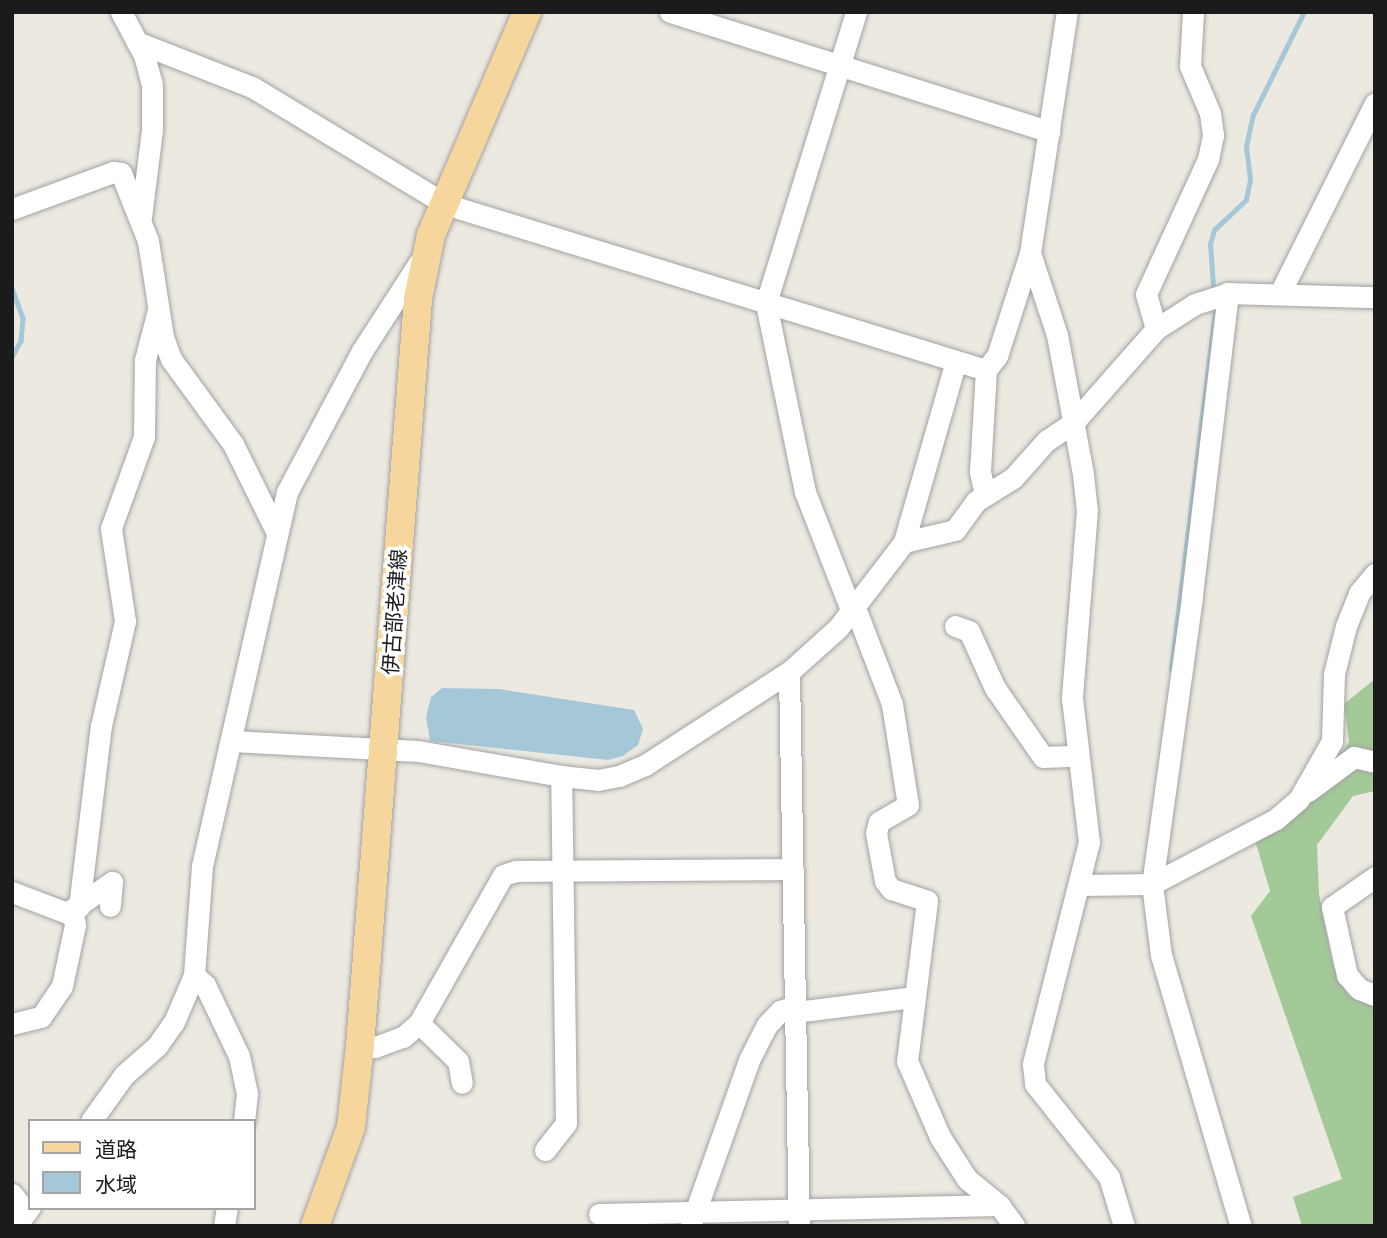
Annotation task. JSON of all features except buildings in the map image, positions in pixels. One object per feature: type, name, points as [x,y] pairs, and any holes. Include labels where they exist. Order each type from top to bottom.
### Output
[{"type":"main road","name":"伊古部老津線","points":[[315,1226],[351,1128],[385,750],[418,299],[431,235],[527,12]]},
{"type":"street","points":[[121,12],[137,41],[152,84],[152,130],[141,219]]},
{"type":"street","points":[[670,12],[1050,132]]},
{"type":"street","points":[[856,12],[766,303],[805,492],[892,704],[908,805],[879,822],[876,833],[885,881],[891,889],[927,901],[907,1061],[940,1137],[967,1179],[999,1205],[1014,1226]]},
{"type":"street","points":[[985,495],[979,471],[986,370],[997,356],[1030,253],[1067,12]]},
{"type":"street","points":[[1156,329],[1146,294],[1208,159],[1213,135],[1210,113],[1190,66],[1193,12]]},
{"type":"street","points":[[137,41],[252,87],[444,204],[986,370]]},
{"type":"street","points":[[1280,293],[1375,103]]},
{"type":"street","points":[[12,209],[113,172],[126,178],[141,219],[158,310],[172,359],[233,444],[276,531]]},
{"type":"street","points":[[92,1119],[124,1075],[156,1046],[174,1022],[194,975],[202,866],[232,741],[276,531],[293,480],[362,351],[398,293],[411,281],[431,235]]},
{"type":"street","points":[[1030,253],[1057,335],[1087,510],[1072,698],[1076,756],[1089,842],[1081,885],[1033,1064],[1035,1084],[1109,1177],[1124,1226]]},
{"type":"street","points":[[1228,293],[1192,597],[1152,884],[1161,955],[1241,1226]]},
{"type":"street","points":[[904,542],[956,530],[985,495],[1013,478],[1046,441],[1074,422],[1156,329],[1195,304],[1228,293],[1375,298]]},
{"type":"street","points":[[12,1024],[41,1017],[62,986],[75,925],[101,726],[125,621],[111,528],[144,437],[145,360],[158,310]]},
{"type":"street","points":[[232,741],[418,751],[597,780],[645,765],[789,672],[838,628],[904,542],[956,361]]},
{"type":"street","points":[[1299,799],[1332,741],[1334,674],[1346,626],[1359,593],[1375,574]]},
{"type":"street","points":[[955,626],[969,631],[995,688],[1043,757],[1076,756]]},
{"type":"street","points":[[789,672],[798,1218]]},
{"type":"street","points":[[1081,885],[1152,884],[1276,818],[1353,757],[1375,762]]},
{"type":"street","points":[[545,1150],[566,1123],[561,776]]},
{"type":"street","points":[[360,1046],[375,1047],[403,1037],[419,1023],[503,875],[563,870],[793,869]]},
{"type":"street","points":[[1375,877],[1332,907],[1347,975],[1359,989],[1375,995]]},
{"type":"street","points":[[12,892],[56,912],[76,909],[112,882],[110,906]]},
{"type":"street","points":[[194,975],[205,985],[239,1056],[247,1093],[244,1119]]},
{"type":"street","points":[[692,1219],[749,1060],[767,1025],[780,1011],[914,997]]},
{"type":"street","points":[[419,1023],[458,1061],[462,1083]]},
{"type":"street","points":[[12,1194],[23,1218]]},
{"type":"street","points":[[599,1214],[692,1219],[798,1218],[999,1205]]},
{"type":"green space","points":[[1375,679],[1375,791],[1353,796],[1317,845],[1319,894],[1333,966],[1348,995],[1375,1006],[1375,1226],[1302,1226],[1293,1197],[1342,1179],[1251,916],[1270,891],[1255,840],[1308,804],[1349,742],[1344,704]]},
{"type":"water","points":[[442,688],[499,689],[634,710],[643,729],[638,745],[623,756],[608,760],[430,741],[426,717],[431,697]]},
{"type":"waterway","points":[[1213,286],[1210,244],[1214,230],[1246,200],[1250,179],[1246,147],[1253,115],[1304,12]]},
{"type":"waterway","points":[[12,288],[23,319],[21,341],[12,357]]},
{"type":"waterway","points":[[1171,669],[1216,305]]}]
